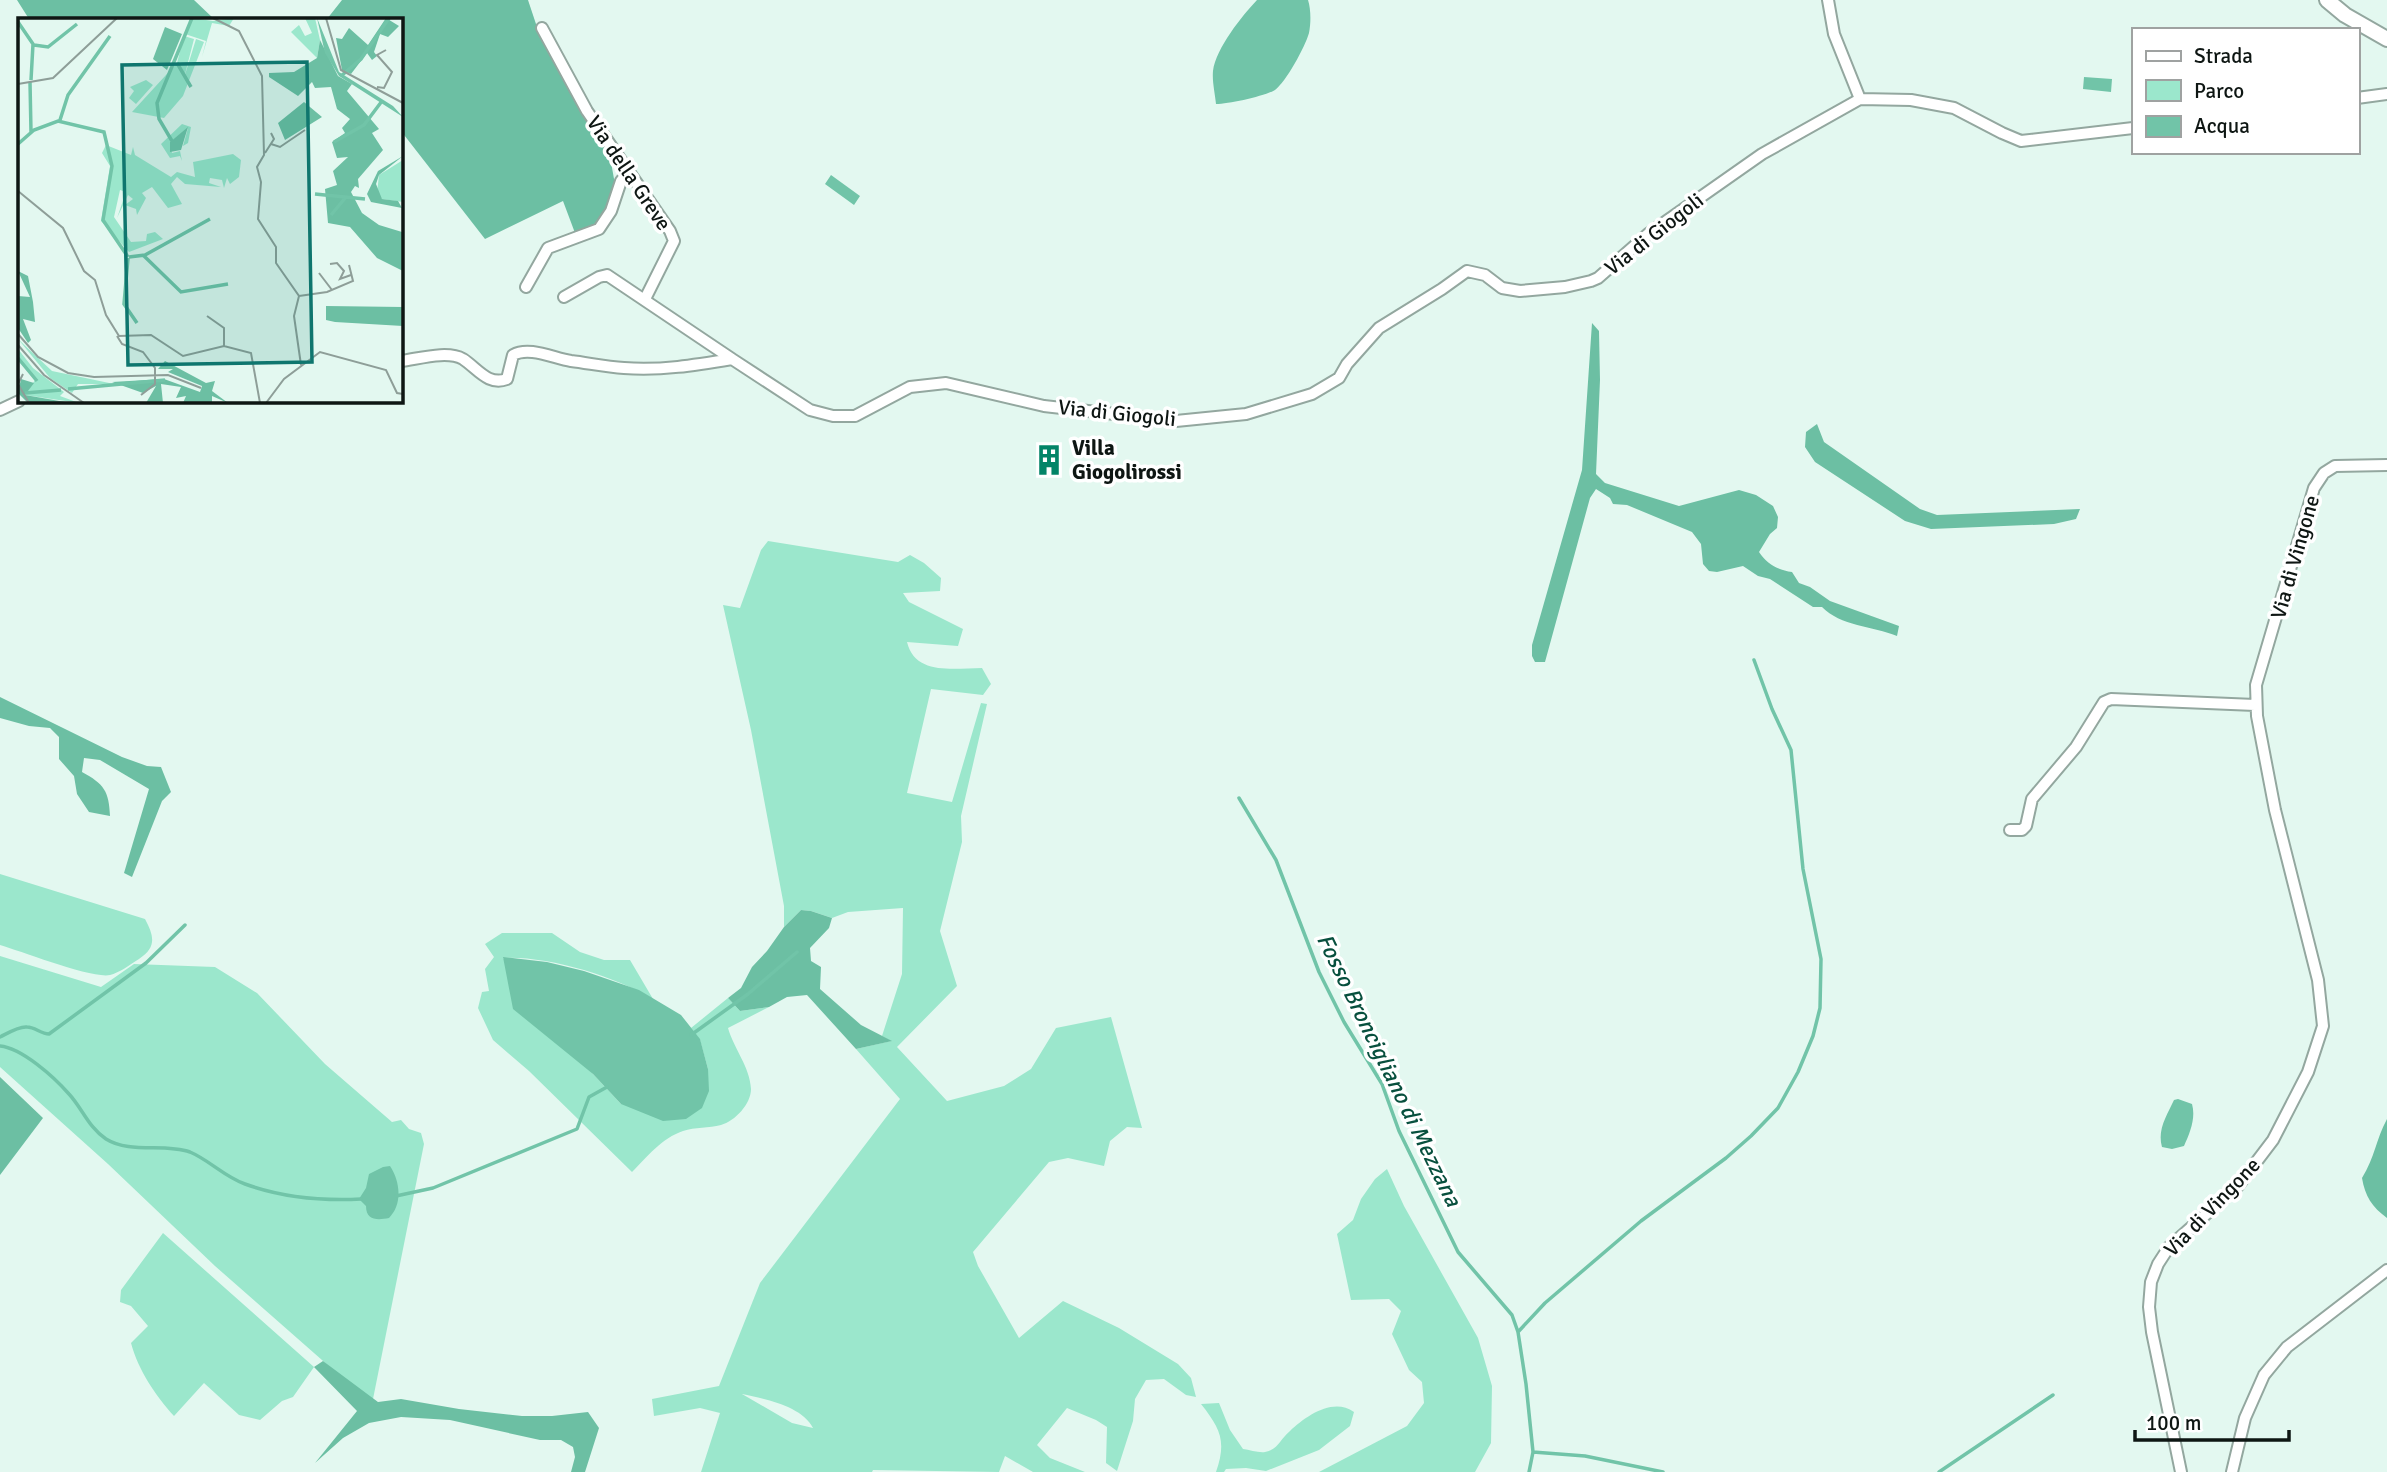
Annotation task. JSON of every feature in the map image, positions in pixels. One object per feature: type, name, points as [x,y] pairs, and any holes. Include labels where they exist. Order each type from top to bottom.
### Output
[{"type":"main road","points":[[2327,0],[2346,15],[2387,39]]},
{"type":"street","points":[[1828,0],[1834,34],[1860,99],[1911,100],[1954,108],[2021,141],[2132,128]]},
{"type":"street","name":"Via della Greve","points":[[542,28],[587,111],[670,231],[674,241],[645,299]]},
{"type":"street","points":[[2359,98],[2387,94]]},
{"type":"street","name":"Via di Giogoli","points":[[732,359],[810,410],[833,416],[855,416],[910,387],[946,383],[1044,406],[1176,421],[1246,414],[1312,394],[1339,378],[1347,364],[1379,328],[1467,271],[1485,275],[1502,288],[1520,291],[1565,287],[1598,278],[1648,234],[1762,154],[1860,99]]},
{"type":"street","points":[[526,287],[548,248],[599,229],[611,211],[621,181],[629,171]]},
{"type":"street","points":[[564,297],[607,275],[732,359]]},
{"type":"street","points":[[402,361],[447,356],[460,358],[488,379],[499,382],[507,379],[513,355],[519,352],[624,368],[676,368],[732,359]]},
{"type":"street","points":[[0,410],[18,401]]},
{"type":"street","name":"Via di Vingone","points":[[2181,1472],[2152,1332],[2149,1307],[2151,1283],[2158,1264],[2169,1247],[2238,1186],[2273,1140],[2308,1072],[2323,1026],[2318,980],[2275,810],[2255,705],[2256,685],[2314,488],[2324,473],[2334,466],[2387,465]]},
{"type":"street","points":[[2010,831],[2022,830],[2026,826],[2032,799],[2076,747],[2104,702],[2111,699],[2255,705]]},
{"type":"street","points":[[2232,1472],[2245,1418],[2264,1375],[2287,1347],[2387,1270]]},
{"type":"green space","points":[[768,541],[898,562],[910,555],[924,563],[941,578],[940,591],[903,593],[909,602],[963,629],[958,646],[907,642],[911,653],[918,660],[937,668],[982,668],[991,684],[983,695],[931,689],[907,793],[952,802],[981,703],[987,704],[961,816],[962,842],[940,931],[957,986],[897,1047],[947,1101],[1004,1086],[1031,1069],[1056,1028],[1111,1017],[1142,1128],[1127,1127],[1110,1141],[1104,1166],[1068,1158],[1049,1162],[973,1252],[978,1266],[1019,1338],[1063,1301],[1119,1328],[1178,1364],[1191,1378],[1196,1397],[1186,1395],[1164,1379],[1146,1380],[1135,1399],[1133,1421],[1117,1471],[1106,1463],[1107,1427],[1067,1408],[1037,1445],[1050,1458],[1085,1472],[1033,1472],[1005,1456],[999,1472],[701,1472],[720,1413],[700,1408],[654,1416],[652,1399],[719,1386],[760,1283],[900,1099],[856,1049],[891,1041],[882,1036],[902,974],[903,908],[848,912],[832,918],[801,910],[784,927],[784,906],[751,730],[723,605],[740,608],[761,550]],"holes":[[[742,1394],[792,1409],[808,1420],[813,1428],[792,1423]]]},
{"type":"green space","points":[[0,874],[145,919],[152,936],[151,946],[145,955],[125,968],[110,975],[101,975],[73,969],[0,945]]},
{"type":"green space","points":[[502,933],[552,933],[580,952],[604,960],[630,960],[653,999],[580,969],[540,960],[503,958],[593,1074],[621,1104],[708,1069],[700,1040],[691,1028],[728,998],[740,1011],[769,1007],[728,1028],[750,1081],[750,1095],[745,1106],[737,1116],[726,1123],[688,1130],[668,1138],[632,1172],[529,1071],[493,1040],[478,1008],[482,992],[489,991],[485,969],[494,957],[485,944]]},
{"type":"green space","points":[[0,956],[101,987],[134,964],[215,967],[257,993],[325,1064],[392,1122],[401,1120],[409,1129],[421,1133],[424,1144],[372,1404],[215,1266],[108,1164],[0,1067]]},
{"type":"green space","points":[[1387,1169],[1404,1206],[1478,1338],[1492,1386],[1491,1443],[1475,1472],[1319,1472],[1407,1426],[1424,1403],[1422,1382],[1409,1370],[1392,1334],[1401,1311],[1389,1299],[1351,1300],[1337,1234],[1353,1220],[1361,1199],[1375,1179]]},
{"type":"green space","points":[[163,1233],[314,1367],[293,1397],[282,1401],[260,1420],[239,1415],[204,1383],[174,1416],[143,1373],[131,1343],[148,1326],[131,1306],[120,1302],[121,1290]]},
{"type":"green space","points":[[1219,1403],[1230,1430],[1243,1449],[1260,1452],[1273,1449],[1296,1425],[1320,1410],[1337,1407],[1354,1412],[1350,1426],[1319,1450],[1266,1471],[1246,1468],[1216,1472],[1221,1452],[1220,1435],[1201,1404]]},
{"type":"shaded area","points":[[17,0],[194,0],[213,18],[28,18]]},
{"type":"shaded area","points":[[342,0],[528,0],[536,24],[609,151],[616,190],[599,222],[575,233],[563,201],[485,239],[402,132],[402,18],[328,18]]},
{"type":"shaded area","points":[[1592,323],[1599,331],[1596,474],[1605,483],[1679,506],[1739,490],[1756,495],[1773,506],[1778,517],[1777,528],[1759,552],[1769,563],[1792,572],[1799,583],[1830,601],[1899,626],[1897,636],[1847,622],[1822,607],[1813,607],[1770,579],[1758,576],[1743,566],[1717,572],[1709,571],[1703,564],[1701,544],[1692,532],[1627,505],[1613,504],[1610,498],[1596,489],[1590,498],[1545,662],[1535,662],[1532,645],[1582,470]]},
{"type":"shaded area","points":[[1817,424],[1824,442],[1920,509],[1937,515],[2080,509],[2076,519],[2054,524],[1931,529],[1905,521],[1815,462],[1805,447],[1806,432]]},
{"type":"shaded area","points":[[0,697],[122,757],[147,766],[161,767],[171,792],[162,801],[132,877],[124,873],[149,789],[100,760],[84,758],[82,772],[96,780],[104,789],[110,816],[89,812],[77,794],[74,776],[59,759],[59,737],[50,728],[29,726],[0,718]]},
{"type":"shaded area","points":[[801,910],[832,918],[829,928],[810,948],[811,961],[821,967],[820,989],[861,1025],[892,1041],[856,1049],[807,995],[787,997],[769,1007],[740,1011],[728,998],[741,988],[752,967]]},
{"type":"shaded area","points":[[0,1077],[43,1118],[0,1175]]},
{"type":"shaded area","points":[[2387,1119],[2387,1218],[2370,1201],[2362,1178]]},
{"type":"shaded area","points":[[323,1361],[378,1402],[401,1399],[522,1416],[588,1412],[599,1428],[585,1472],[571,1472],[575,1457],[573,1447],[561,1440],[540,1440],[450,1420],[401,1417],[369,1423],[343,1438],[315,1463],[357,1411],[314,1367]]},
{"type":"water","points":[[1257,0],[1308,0],[1310,21],[1307,39],[1290,72],[1275,90],[1247,99],[1216,104],[1213,75],[1215,62],[1230,33]]},
{"type":"water","points":[[2084,77],[2112,79],[2111,92],[2083,89]]},
{"type":"water","points":[[831,175],[860,196],[854,205],[825,184]]},
{"type":"water","points":[[503,957],[547,962],[584,971],[639,990],[681,1015],[700,1039],[708,1069],[709,1091],[702,1108],[686,1119],[663,1121],[621,1104],[593,1074],[513,1009]]},
{"type":"water","points":[[2174,1100],[2192,1104],[2193,1120],[2190,1131],[2184,1146],[2172,1149],[2162,1147],[2164,1123]]},
{"type":"water","points":[[390,1166],[398,1185],[396,1206],[389,1218],[370,1217],[366,1206],[359,1199],[366,1188],[369,1174]]},
{"type":"waterway","points":[[1518,1332],[1545,1303],[1641,1221],[1726,1158],[1751,1136],[1778,1108],[1798,1072],[1813,1036],[1820,1008],[1821,959],[1803,869],[1791,750],[1754,660]]},
{"type":"waterway","name":"Fosso Broncigliano di Mezzana","points":[[1239,798],[1276,860],[1319,972],[1344,1022],[1382,1084],[1399,1131],[1458,1252],[1512,1315],[1518,1332],[1526,1384],[1533,1452],[1529,1472]]},
{"type":"waterway","points":[[0,1037],[24,1027],[49,1034],[146,963],[185,925]]},
{"type":"waterway","points":[[691,1035],[748,994],[797,952]]},
{"type":"waterway","points":[[0,1046],[18,1052],[46,1072],[69,1094],[95,1129],[115,1143],[190,1152],[238,1181],[273,1192],[317,1199],[361,1199]]},
{"type":"waterway","points":[[396,1196],[433,1188],[577,1129],[589,1097],[607,1087]]},
{"type":"waterway","points":[[1939,1472],[2053,1395]]},
{"type":"waterway","points":[[1533,1452],[1585,1456],[1663,1472]]},
{"type":"place","name":"Villa Giogolirossi","points":[[1049,460]]}]
